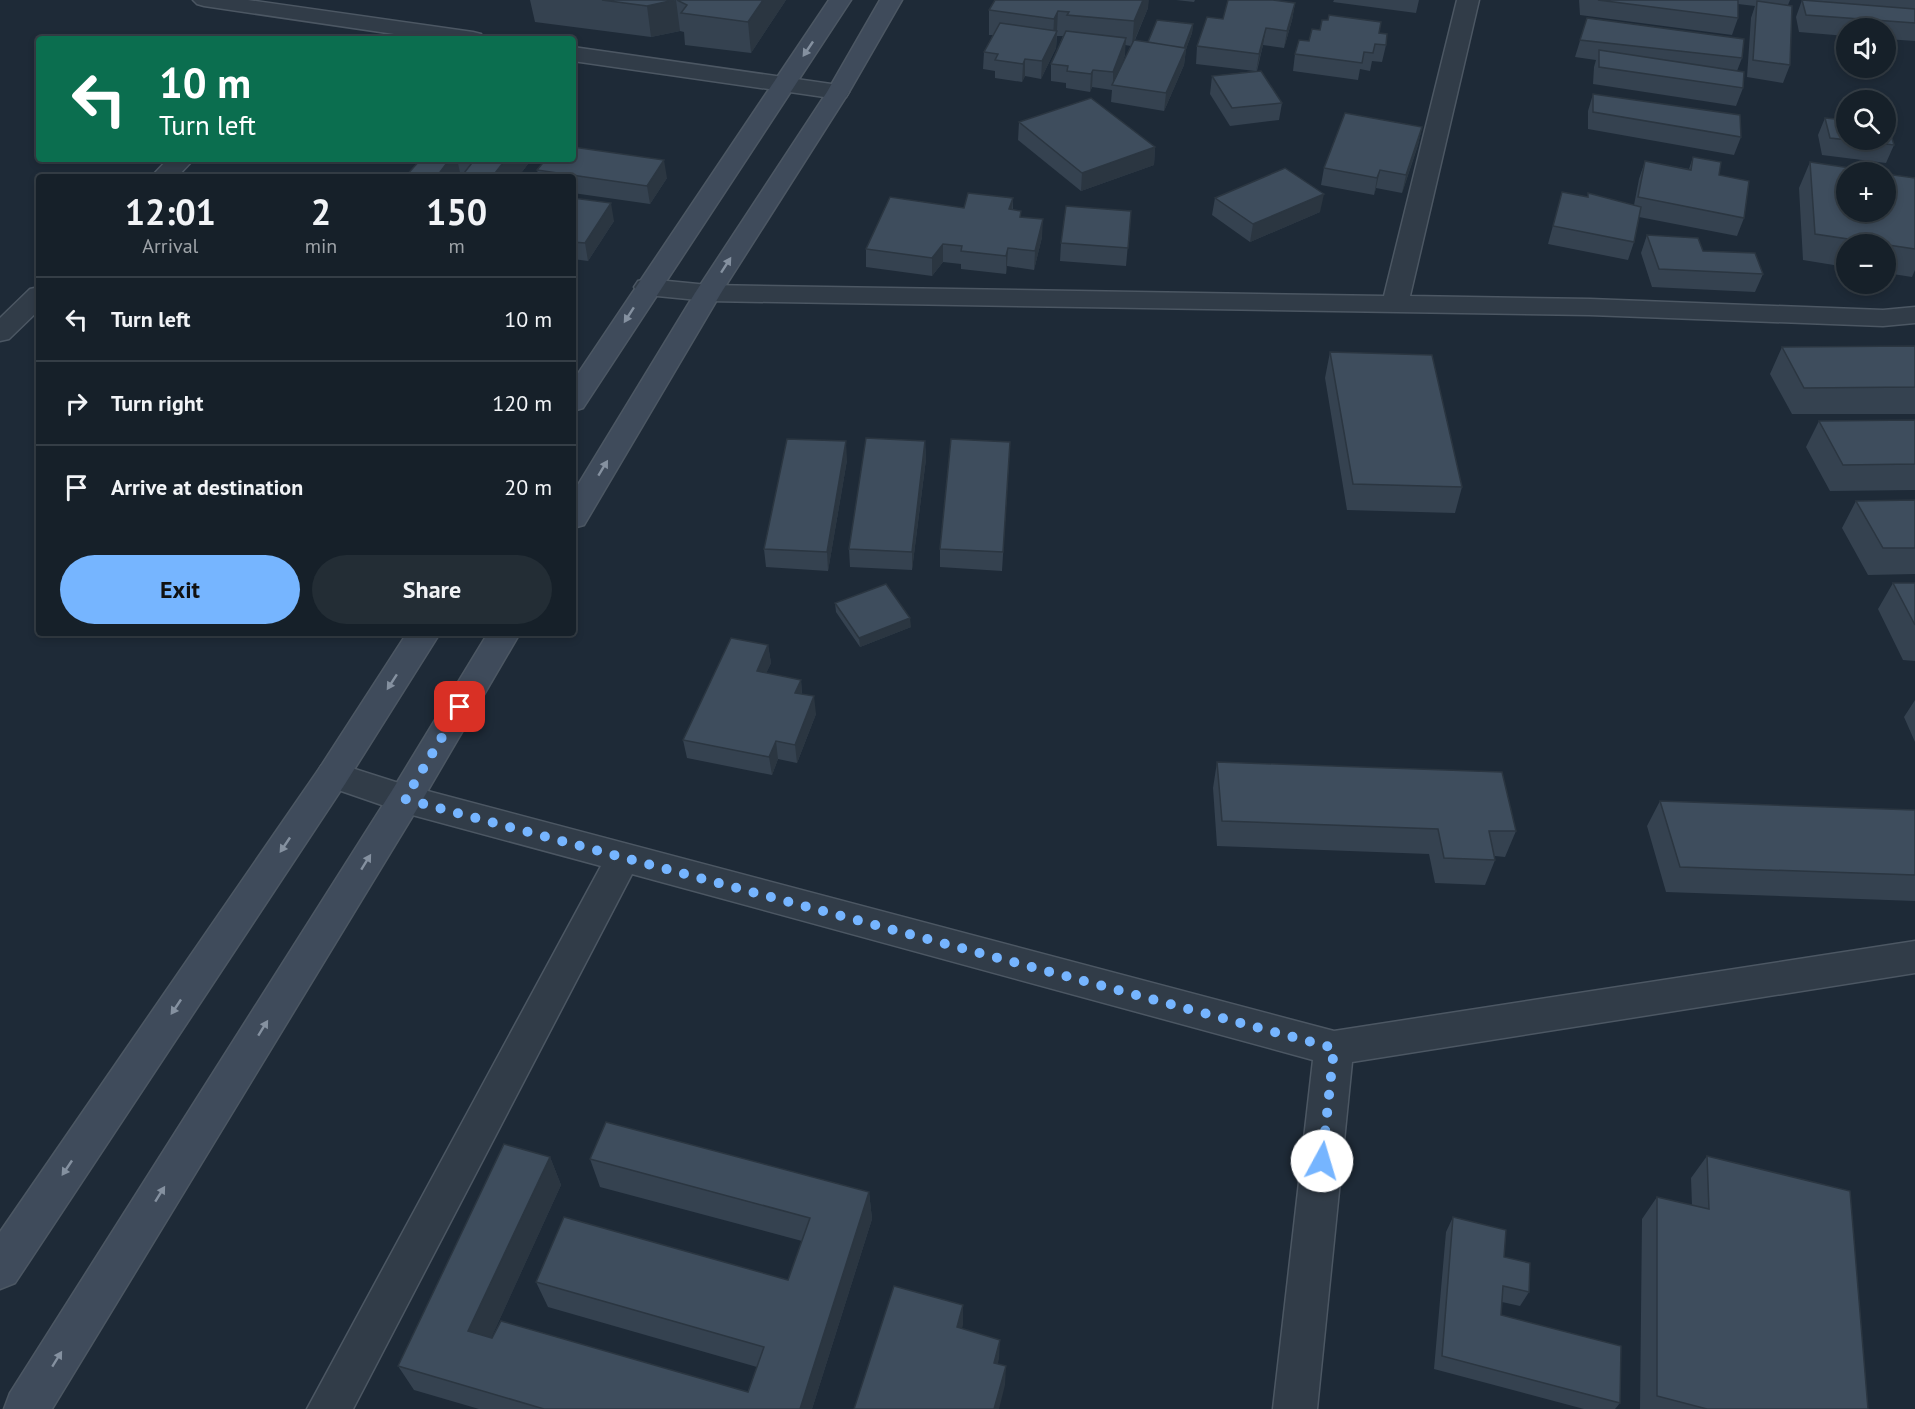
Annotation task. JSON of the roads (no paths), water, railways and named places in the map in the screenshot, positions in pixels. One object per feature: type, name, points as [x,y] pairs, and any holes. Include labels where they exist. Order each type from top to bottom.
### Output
[{"type":"street","points":[[204,0],[453,36]]},
{"type":"street","points":[[311,36],[351,0]]},
{"type":"street","points":[[576,397],[647,287],[840,0]]},
{"type":"street","points":[[576,513],[708,293],[838,92],[891,0]]},
{"type":"street","points":[[1395,304],[1468,0]]},
{"type":"street","points":[[576,54],[838,92]]},
{"type":"street","points":[[167,174],[179,162]]},
{"type":"street","points":[[647,287],[708,293],[1590,307],[1883,318],[1915,315]]},
{"type":"street","points":[[0,333],[36,298]]},
{"type":"street","points":[[0,1268],[333,775],[422,636]]},
{"type":"street","points":[[26,1409],[405,799],[502,636]]},
{"type":"street","points":[[333,775],[405,799],[1334,1048],[1915,957]]},
{"type":"street","points":[[329,1409],[622,858]]},
{"type":"street","points":[[1295,1409],[1334,1048]]}]
